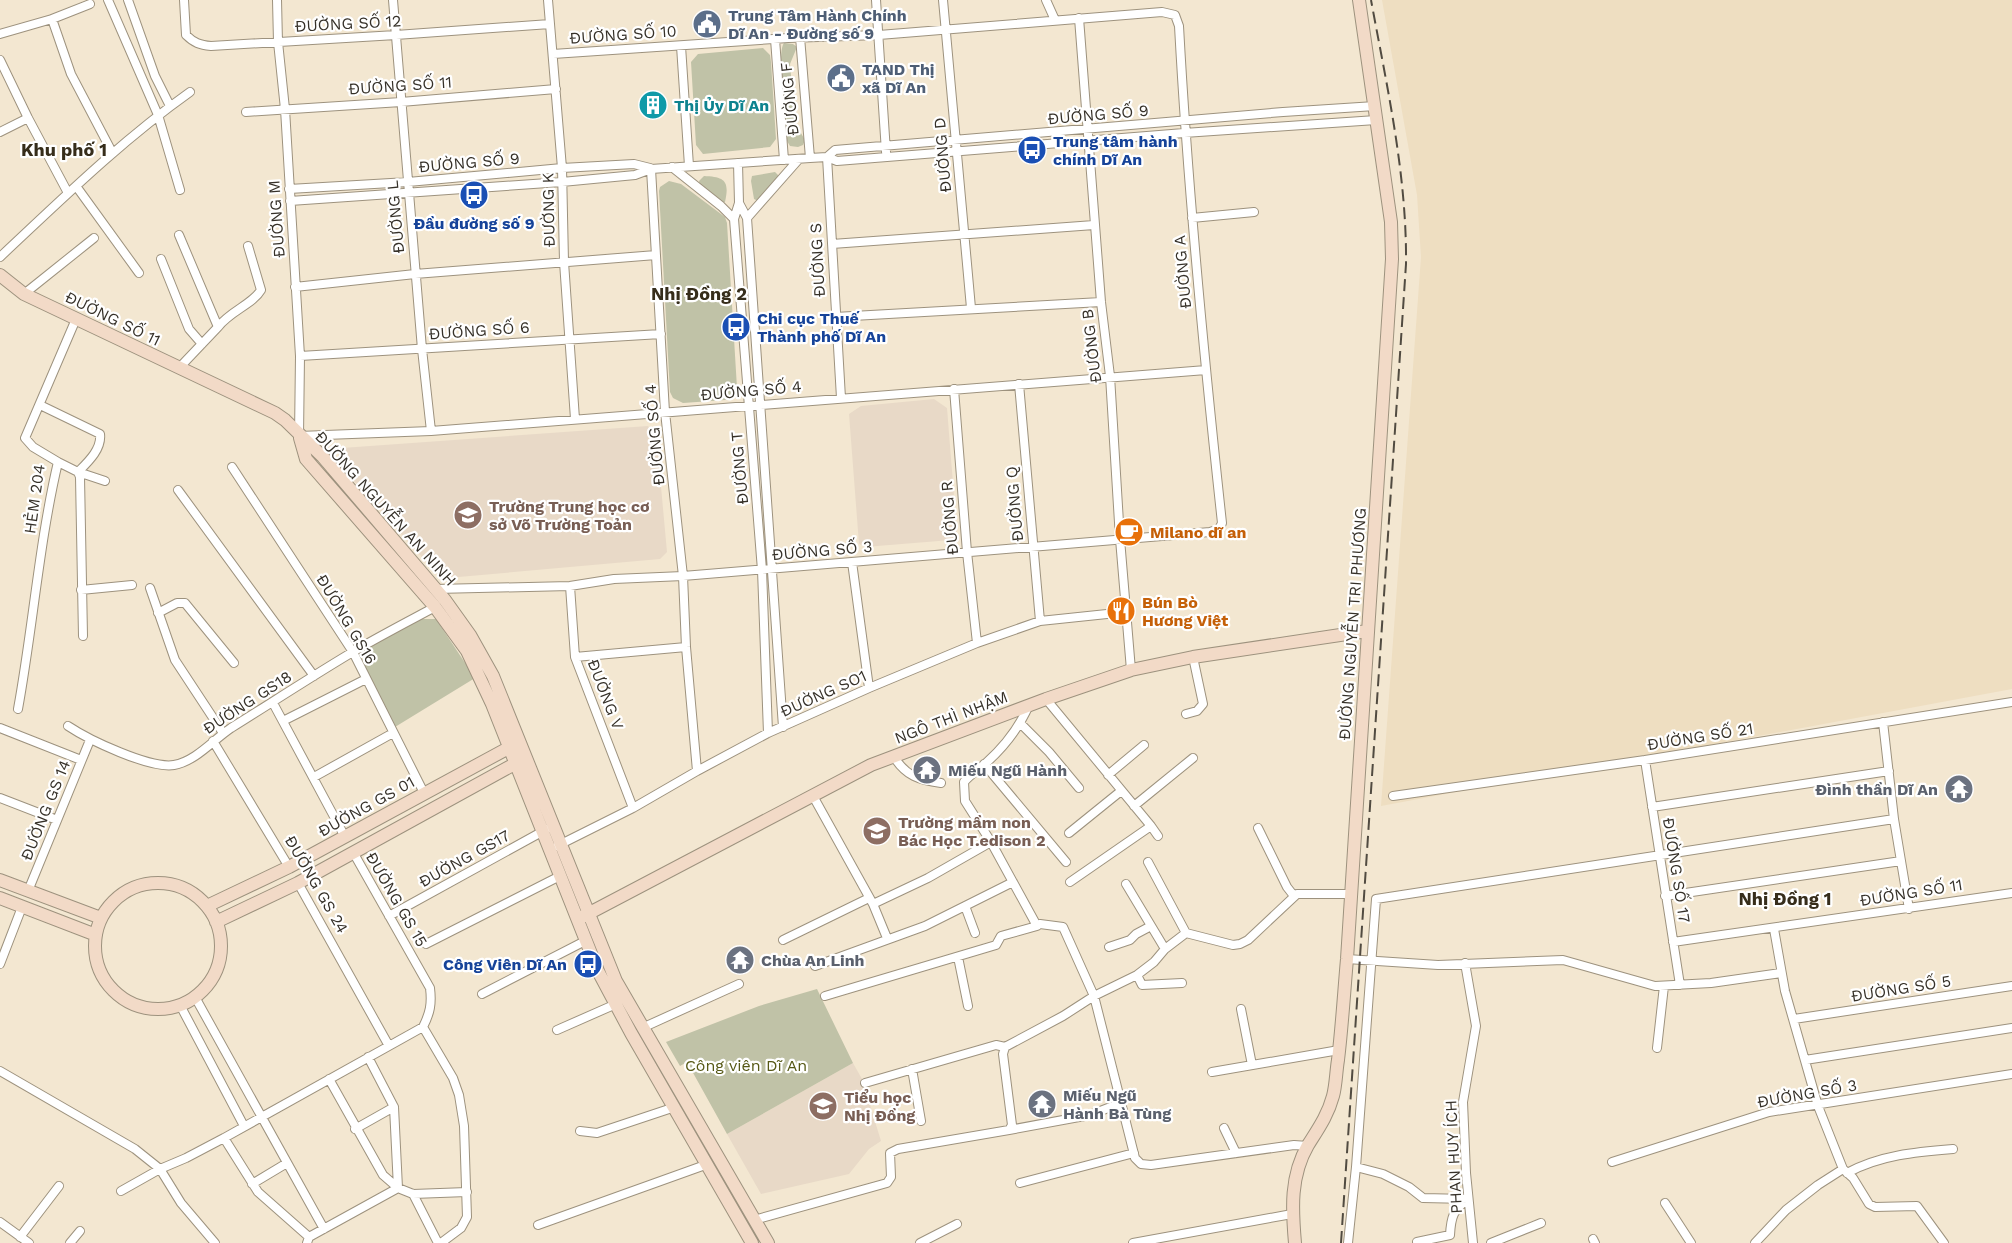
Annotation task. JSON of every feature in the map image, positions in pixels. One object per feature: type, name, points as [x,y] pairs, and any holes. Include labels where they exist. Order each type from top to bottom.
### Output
[{"type":"main road","name":"ĐƯỜNG NGUYỄN TRI PHƯƠNG","points":[[1295,1243],[1294,1181],[1308,1146],[1318,1132],[1330,1107],[1334,1095],[1339,1050],[1347,960],[1392,259],[1391,222],[1359,0]]},
{"type":"main road","name":"ĐƯỜNG SỐ 11","points":[[0,275],[24,294],[275,413],[285,420],[299,436]]},
{"type":"main road","name":"ĐƯỜNG NGUYỄN AN NINH","points":[[299,436],[323,457],[436,589],[440,604]]},
{"type":"main road","name":"ĐƯỜNG NGUYỄN AN NINH","points":[[299,436],[306,459],[440,604],[467,651],[513,745],[555,847],[582,917],[585,941],[616,1004],[637,1031],[748,1223],[752,1243]]},
{"type":"main road","name":"NGÔ THÌ NHẬM","points":[[582,917],[872,765],[1029,705],[1131,670],[1193,657],[1367,631]]},
{"type":"main road","name":"ĐƯỜNG GS 01","points":[[207,906],[289,867],[513,745]]},
{"type":"main road","name":"ĐƯỜNG GS 01","points":[[216,922],[297,883],[520,761]]},
{"type":"main road","points":[[424,793],[432,808]]},
{"type":"main road","points":[[345,837],[353,852]]},
{"type":"main road","name":"ĐƯỜNG NGUYỄN AN NINH","points":[[555,847],[560,876],[616,981],[637,1031],[675,1107],[708,1164],[748,1223],[768,1243]]},
{"type":"main road","name":"ĐƯỜNG GS 24","points":[[289,867],[297,883]]},
{"type":"main road","points":[[0,880],[101,918]]},
{"type":"main road","points":[[160,883],[178,886],[194,894],[207,906],[216,922],[221,938],[220,955],[216,971],[207,986],[195,997],[180,1005],[161,1009],[142,1007],[125,1000],[110,988],[100,972],[95,954],[96,935],[101,918],[126,892],[142,885],[160,883]]},
{"type":"main road","points":[[22,907],[28,891]]},
{"type":"main road","points":[[0,898],[96,935]]},
{"type":"street","points":[[108,0],[158,115],[180,190]]},
{"type":"street","points":[[128,0],[155,76],[170,106]]},
{"type":"street","name":"ĐƯỜNG SỐ 12","points":[[184,0],[186,35],[200,45],[550,24]]},
{"type":"street","name":"ĐƯỜNG M","points":[[277,0],[300,356],[299,436]]},
{"type":"street","name":"ĐƯỜNG L","points":[[393,0],[430,431]]},
{"type":"street","name":"ĐƯỜNG K","points":[[548,0],[562,168],[564,262],[575,419]]},
{"type":"street","points":[[876,0],[886,158]]},
{"type":"street","name":"ĐƯỜNG D","points":[[943,0],[971,308]]},
{"type":"street","points":[[1047,0],[1055,20]]},
{"type":"street","points":[[0,34],[52,19],[90,4]]},
{"type":"street","name":"ĐƯỜNG SỐ 10","points":[[553,54],[800,37],[879,35],[1162,12]]},
{"type":"street","name":"ĐƯỜNG A","points":[[1162,12],[1174,15],[1179,26],[1184,133],[1222,523],[1219,529],[1210,532]]},
{"type":"street","name":"ĐƯỜNG B","points":[[1080,18],[1094,225],[1110,376],[1131,670]]},
{"type":"street","points":[[52,19],[71,74],[112,152]]},
{"type":"street","name":"ĐƯỜNG F","points":[[800,37],[810,158]]},
{"type":"street","name":"ĐƯỜNG F","points":[[775,39],[784,160]]},
{"type":"street","points":[[681,46],[689,166]]},
{"type":"street","points":[[1,65],[68,194]]},
{"type":"street","name":"ĐƯỜNG SỐ 11","points":[[246,112],[556,89]]},
{"type":"street","points":[[0,257],[112,152],[190,92]]},
{"type":"street","name":"ĐƯỜNG SỐ 9","points":[[827,157],[834,150],[1375,106]]},
{"type":"street","points":[[0,132],[28,118]]},
{"type":"street","name":"ĐƯỜNG SỐ 9","points":[[289,189],[634,164],[651,168],[827,157],[837,161],[886,158],[1089,140],[1376,120]]},
{"type":"street","name":"ĐƯỜNG S","points":[[827,157],[841,398]]},
{"type":"street","points":[[747,218],[799,159]]},
{"type":"street","name":"ĐƯỜNG T","points":[[738,163],[739,202],[734,219],[762,570],[768,733]]},
{"type":"street","points":[[672,167],[734,219]]},
{"type":"street","name":"ĐƯỜNG SỐ 9","points":[[290,201],[562,182],[635,175],[651,168]]},
{"type":"street","name":"ĐƯỜNG SỐ 4","points":[[651,168],[665,412],[683,576],[686,647],[697,771]]},
{"type":"street","points":[[76,186],[139,273]]},
{"type":"street","name":"ĐƯỜNG T","points":[[739,202],[747,218],[783,727]]},
{"type":"street","points":[[1192,218],[1254,212]]},
{"type":"street","points":[[832,244],[1094,225]]},
{"type":"street","points":[[179,235],[218,327]]},
{"type":"street","points":[[24,294],[94,238]]},
{"type":"street","points":[[179,368],[233,311],[257,296],[261,290],[248,246]]},
{"type":"street","points":[[296,286],[656,255]]},
{"type":"street","points":[[160,259],[189,329],[202,344]]},
{"type":"street","points":[[835,318],[971,308],[1101,302]]},
{"type":"street","name":"HẺM 204","points":[[18,709],[50,496],[58,462],[33,447],[25,438],[76,319]]},
{"type":"street","name":"ĐƯỜNG SỐ 6","points":[[300,356],[661,334]]},
{"type":"street","name":"ĐƯỜNG SỐ 4","points":[[299,436],[430,431],[1206,370]]},
{"type":"street","name":"ĐƯỜNG Q","points":[[1019,384],[1040,621]]},
{"type":"street","name":"ĐƯỜNG R","points":[[954,389],[977,643]]},
{"type":"street","points":[[40,405],[100,434],[101,441],[91,458],[78,472],[83,636]]},
{"type":"street","points":[[58,462],[105,481]]},
{"type":"street","name":"ĐƯỜNG GS16","points":[[232,467],[353,652],[424,793]]},
{"type":"street","points":[[178,490],[314,676]]},
{"type":"street","name":"ĐƯỜNG SỐ 3","points":[[436,589],[570,586],[614,579],[762,570],[1210,532]]},
{"type":"street","points":[[852,562],[869,688]]},
{"type":"street","points":[[81,590],[132,585]]},
{"type":"street","name":"ĐƯỜNG V","points":[[570,586],[575,657],[633,807]]},
{"type":"street","points":[[150,588],[175,660],[223,733]]},
{"type":"street","points":[[158,613],[177,603],[185,603],[234,663]]},
{"type":"street","name":"ĐƯỜNG GS18","points":[[68,726],[90,740],[155,764],[167,766],[187,761],[223,733],[314,676],[440,604]]},
{"type":"street","name":"ĐƯỜNG SO1","points":[[555,847],[768,733],[977,643],[1040,621],[1126,612]]},
{"type":"street","points":[[575,657],[686,647]]},
{"type":"street","points":[[1186,714],[1197,711],[1203,704],[1193,657]]},
{"type":"street","points":[[283,721],[366,679]]},
{"type":"street","points":[[1046,699],[1158,836]]},
{"type":"street","name":"ĐƯỜNG SỐ 21","points":[[1393,796],[1645,760],[2012,702]]},
{"type":"street","points":[[273,703],[345,837]]},
{"type":"street","points":[[825,996],[996,945],[1001,936],[1037,926],[991,842],[965,801],[964,791],[964,782],[1000,750],[1021,724],[1029,705]]},
{"type":"street","points":[[1883,722],[1894,819],[1909,909]]},
{"type":"street","points":[[1021,724],[1049,752],[1079,788]]},
{"type":"street","points":[[0,728],[81,760]]},
{"type":"street","points":[[314,777],[393,733]]},
{"type":"street","name":"ĐƯỜNG GS 14","points":[[28,891],[90,740]]},
{"type":"street","name":"ĐƯỜNG GS 24","points":[[213,741],[289,867]]},
{"type":"street","points":[[1108,775],[1144,745]]},
{"type":"street","points":[[894,757],[900,766],[920,780],[941,783]]},
{"type":"street","points":[[1134,806],[1193,758]]},
{"type":"street","name":"ĐƯỜNG SỐ 17","points":[[1645,760],[1680,985]]},
{"type":"street","points":[[984,764],[1066,862]]},
{"type":"street","points":[[1652,807],[1889,771]]},
{"type":"street","points":[[1069,833],[1121,790]]},
{"type":"street","points":[[813,796],[871,901],[887,938]]},
{"type":"street","points":[[0,798],[57,820]]},
{"type":"street","points":[[1348,1243],[1356,1167],[1376,899],[1894,819]]},
{"type":"street","points":[[1070,882],[1151,826]]},
{"type":"street","points":[[1258,828],[1287,887],[1294,896]]},
{"type":"street","name":"ĐƯỜNG GS17","points":[[389,916],[547,829]]},
{"type":"street","points":[[783,940],[928,878],[991,842]]},
{"type":"street","name":"ĐƯỜNG GS 15","points":[[353,852],[430,988],[429,1015],[423,1027]]},
{"type":"street","points":[[1665,896],[1901,861]]},
{"type":"street","points":[[1148,862],[1186,933],[1233,945],[1248,940],[1294,896],[1351,894]]},
{"type":"street","points":[[426,944],[560,876]]},
{"type":"street","points":[[814,966],[925,926],[1013,882]]},
{"type":"street","name":"ĐƯỜNG GS 24","points":[[297,883],[389,1046]]},
{"type":"street","points":[[1126,884],[1165,949]]},
{"type":"street","name":"ĐƯỜNG SỐ 11","points":[[1673,942],[2012,893]]},
{"type":"street","points":[[965,906],[975,933]]},
{"type":"street","points":[[0,964],[22,907]]},
{"type":"street","points":[[1040,924],[1063,927],[1094,996],[1135,1158],[1141,1164],[1151,1165],[1294,1144],[1308,1146]]},
{"type":"street","points":[[1109,947],[1130,940],[1151,926]]},
{"type":"street","points":[[1774,929],[1781,973],[1818,1106],[1845,1171],[1853,1178],[1869,1204],[1917,1206],[1944,1243]]},
{"type":"street","points":[[865,1083],[996,1045],[1005,1047],[1063,1016],[1094,996],[1137,975],[1186,933]]},
{"type":"street","points":[[482,994],[585,941]]},
{"type":"street","points":[[958,957],[968,1006]]},
{"type":"street","points":[[1347,960],[1438,965],[1563,960],[1640,983],[1664,986],[1711,983],[1781,973]]},
{"type":"street","name":"PHAN HUY ÍCH","points":[[1465,963],[1476,1026],[1463,1102],[1468,1198],[1473,1243]]},
{"type":"street","points":[[1137,975],[1142,985],[1182,983]]},
{"type":"street","points":[[637,1031],[739,984]]},
{"type":"street","points":[[1657,1048],[1664,986]]},
{"type":"street","name":"ĐƯỜNG SỐ 5","points":[[1794,1019],[2012,986]]},
{"type":"street","points":[[195,997],[324,1229]]},
{"type":"street","points":[[557,1030],[616,1004]]},
{"type":"street","points":[[180,1005],[244,1126]]},
{"type":"street","points":[[1241,1009],[1252,1065]]},
{"type":"street","points":[[121,1191],[224,1138],[423,1027],[453,1078],[459,1095],[464,1126],[466,1221],[452,1237],[440,1243],[413,1194]]},
{"type":"street","points":[[1805,1060],[2012,1028]]},
{"type":"street","points":[[1005,1047],[1003,1054],[1012,1125],[1009,1130]]},
{"type":"street","points":[[1212,1072],[1339,1050]]},
{"type":"street","points":[[368,1057],[394,1107],[398,1188]]},
{"type":"street","points":[[912,1069],[921,1121]]},
{"type":"street","points":[[0,1071],[135,1149],[160,1169],[181,1203],[215,1243]]},
{"type":"street","name":"ĐƯỜNG SỐ 3","points":[[1612,1162],[1769,1112],[2012,1074]]},
{"type":"street","points":[[329,1079],[382,1175],[398,1188],[413,1194],[467,1192]]},
{"type":"street","points":[[748,1223],[886,1182],[891,1177],[890,1153],[898,1149],[1090,1115],[1121,1103]]},
{"type":"street","points":[[355,1129],[394,1107]]},
{"type":"street","points":[[580,1131],[597,1133],[675,1107]]},
{"type":"street","points":[[1224,1128],[1236,1153]]},
{"type":"street","points":[[224,1138],[258,1192],[308,1240],[398,1188]]},
{"type":"street","points":[[1755,1243],[1786,1210],[1818,1185],[1845,1171],[1891,1156],[1953,1149]]},
{"type":"street","points":[[1020,1184],[1134,1153]]},
{"type":"street","points":[[252,1184],[287,1163]]},
{"type":"street","points":[[538,1225],[708,1164]]},
{"type":"street","points":[[1356,1167],[1383,1174],[1409,1187],[1423,1198],[1468,1198]]},
{"type":"street","points":[[20,1237],[59,1186]]},
{"type":"street","points":[[1418,1242],[1450,1235],[1451,1216],[1468,1198]]},
{"type":"street","points":[[1665,1203],[1691,1243]]},
{"type":"street","points":[[1133,1243],[1293,1214]]},
{"type":"street","points":[[0,1222],[29,1243]]},
{"type":"street","points":[[1491,1243],[1541,1223]]},
{"type":"street","points":[[920,1243],[957,1224]]},
{"type":"street","points":[[70,1243],[80,1231]]},
{"type":"shaded area","points":[[1382,0],[2012,0],[2012,689],[1381,806],[1421,257],[1417,195]]},
{"type":"shaded area","points":[[934,399],[947,408],[957,534],[951,540],[865,547],[859,544],[849,414],[861,406]]},
{"type":"shaded area","name":"Trường Trung học cơ sở Võ Trường Toản","points":[[648,426],[657,443],[667,552],[660,559],[447,578],[436,573],[336,461],[342,448]]},
{"type":"shaded area","name":"Tiểu học Nhị Đồng","points":[[853,1063],[862,1079],[881,1141],[869,1149],[849,1174],[761,1194],[727,1134]]},
{"type":"green space","points":[[784,43],[797,47],[790,64],[795,123],[805,140],[803,145],[798,147],[790,146],[787,141],[781,74]]},
{"type":"green space","points":[[763,48],[770,55],[771,62],[776,139],[770,147],[703,154],[696,145],[691,62],[698,54]]},
{"type":"green space","points":[[775,172],[779,176],[758,201],[754,199],[752,176]]},
{"type":"green space","points":[[704,176],[716,177],[724,181],[727,189],[725,202],[721,203],[700,185],[699,181]]},
{"type":"green space","points":[[669,181],[681,184],[725,217],[727,223],[737,388],[731,398],[725,400],[683,403],[673,398],[670,392],[659,191],[660,187]]},
{"type":"green space","points":[[421,619],[436,619],[475,678],[395,727],[361,663],[367,648]]},
{"type":"green space","name":"Công viên Dĩ An","points":[[817,989],[853,1063],[727,1134],[687,1062],[680,1066],[666,1042],[759,1006]]},
{"type":"railway","points":[[1341,1243],[1406,264],[1400,164],[1371,0]]},
{"type":"place","name":"Trung Tâm Hành Chính Dĩ An - Đường số 9","points":[[707,24]]},
{"type":"place","name":"TAND Thị xã Dĩ An","points":[[841,78]]},
{"type":"place","name":"Thị Ủy Dĩ An","points":[[653,105]]},
{"type":"place","name":"Trung tâm hành chính Dĩ An","points":[[1032,150]]},
{"type":"place","name":"Đầu đường số 9","points":[[474,195]]},
{"type":"place","name":"Chi cục Thuế Thành phố Dĩ An","points":[[736,327]]},
{"type":"place","name":"Trường Trung học cơ sở Võ Trường Toản","points":[[468,515]]},
{"type":"place","name":"Milano dĩ an","points":[[1129,532]]},
{"type":"place","name":"Bún Bò Hương Việt","points":[[1121,611]]},
{"type":"place","name":"Miếu Ngũ Hành","points":[[927,770]]},
{"type":"place","name":"Đình thần Dĩ An","points":[[1959,789]]},
{"type":"place","name":"Trường mầm non Bác Học T.edison 2","points":[[877,831]]},
{"type":"place","name":"Chùa An Linh","points":[[740,960]]},
{"type":"place","name":"Công Viên Dĩ An","points":[[588,964]]},
{"type":"place","name":"Miếu Ngũ Hành Bà Tùng","points":[[1042,1104]]},
{"type":"place","name":"Tiểu học Nhị Đồng","points":[[823,1106]]},
{"type":"district","name":"Khu phố 1","points":[[64,150]]},
{"type":"district","name":"Nhị Đồng 2","points":[[699,294]]},
{"type":"district","name":"Nhị Đồng 1","points":[[1785,899]]}]
